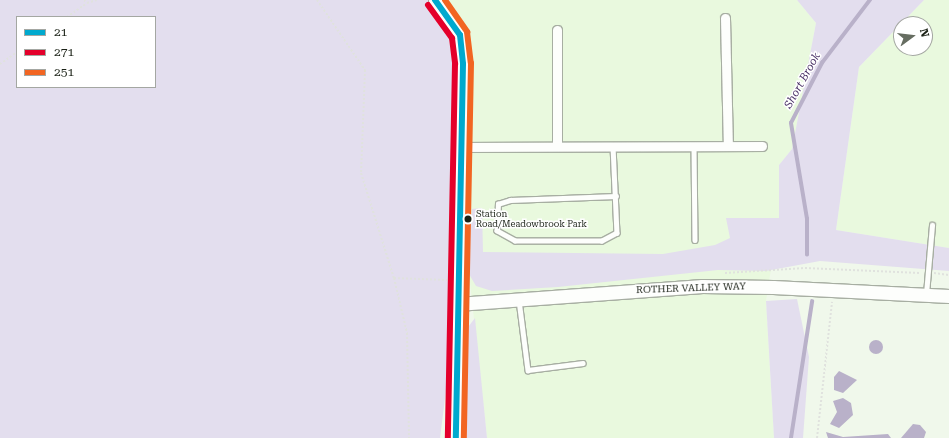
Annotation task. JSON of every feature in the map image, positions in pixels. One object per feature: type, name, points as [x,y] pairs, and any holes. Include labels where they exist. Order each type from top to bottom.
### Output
[{"type":"street","points":[[435,0],[460,35],[463,64],[457,304],[456,438]]},
{"type":"street","points":[[725,18],[728,146]]},
{"type":"street","points":[[556,30],[557,146]]},
{"type":"street","points":[[462,147],[762,146]]},
{"type":"street","name":"ROTHER VALLEY WAY","points":[[457,304],[702,286],[834,289],[949,296]]},
{"type":"lane","points":[[613,146],[616,196],[617,233],[602,242],[515,241],[497,231],[498,204],[510,200],[616,196]]},
{"type":"lane","points":[[694,146],[695,240]]},
{"type":"lane","points":[[926,294],[932,225]]},
{"type":"lane","points":[[518,299],[528,370],[583,363]]},
{"type":"path","points":[[84,0],[87,3]]},
{"type":"path","points":[[68,16],[87,3],[96,0]]},
{"type":"path","points":[[317,0],[365,70],[361,173],[394,278],[407,333],[408,438]]},
{"type":"path","points":[[0,64],[16,53]]},
{"type":"path","points":[[717,274],[805,268],[949,275]]},
{"type":"path","points":[[394,278],[458,280]]},
{"type":"path","points":[[817,438],[834,289]]},
{"type":"shaded area","points":[[0,0],[435,0],[460,35],[457,304],[440,438],[0,438]]},
{"type":"shaded area","points":[[418,0],[797,0],[816,23],[792,149],[779,165],[779,218],[766,301],[774,438],[487,438],[443,36]]},
{"type":"shaded area","points":[[797,0],[924,0],[908,16],[893,16],[893,32],[859,67],[836,230],[949,248],[949,271],[820,261],[766,271],[718,270],[558,287],[492,291],[476,286],[466,269],[472,209],[482,208],[483,252],[663,254],[715,245],[730,238],[726,218],[779,218],[779,165],[792,149],[816,23]]},
{"type":"shaded area","points":[[924,0],[949,0],[949,248],[836,230],[859,67],[893,32],[893,56],[933,56],[933,16],[908,16]]},
{"type":"shaded area","points":[[797,299],[809,357],[803,438],[774,438],[766,301]]},
{"type":"shaded area","points":[[475,318],[487,438],[463,438],[465,331]]},
{"type":"shaded area","points":[[876,340],[881,342],[883,347],[881,352],[876,354],[871,352],[869,347],[871,342]]},
{"type":"shaded area","points":[[839,371],[857,380],[843,393],[834,390],[834,377]]},
{"type":"shaded area","points":[[843,398],[851,403],[853,415],[839,428],[830,424],[837,412],[833,401]]},
{"type":"shaded area","points":[[913,424],[920,425],[926,432],[924,438],[901,438]]},
{"type":"shaded area","points":[[826,432],[843,437],[888,434],[891,438],[828,438]]},
{"type":"waterway","name":"Short Brook","points":[[807,255],[807,219],[791,123],[822,63],[870,0]]},
{"type":"waterway","name":"Short Brook","points":[[791,438],[812,302]]},
{"type":"transit line","name":"21","points":[[435,0],[460,35],[463,64],[456,438]]},
{"type":"transit line","name":"251","points":[[445,0],[467,32],[471,63],[464,438]]},
{"type":"transit line","name":"271","points":[[428,5],[452,38],[455,64],[448,438]]},
{"type":"place","name":"Station Road/Meadowbrook Park","points":[[468,219]]}]
